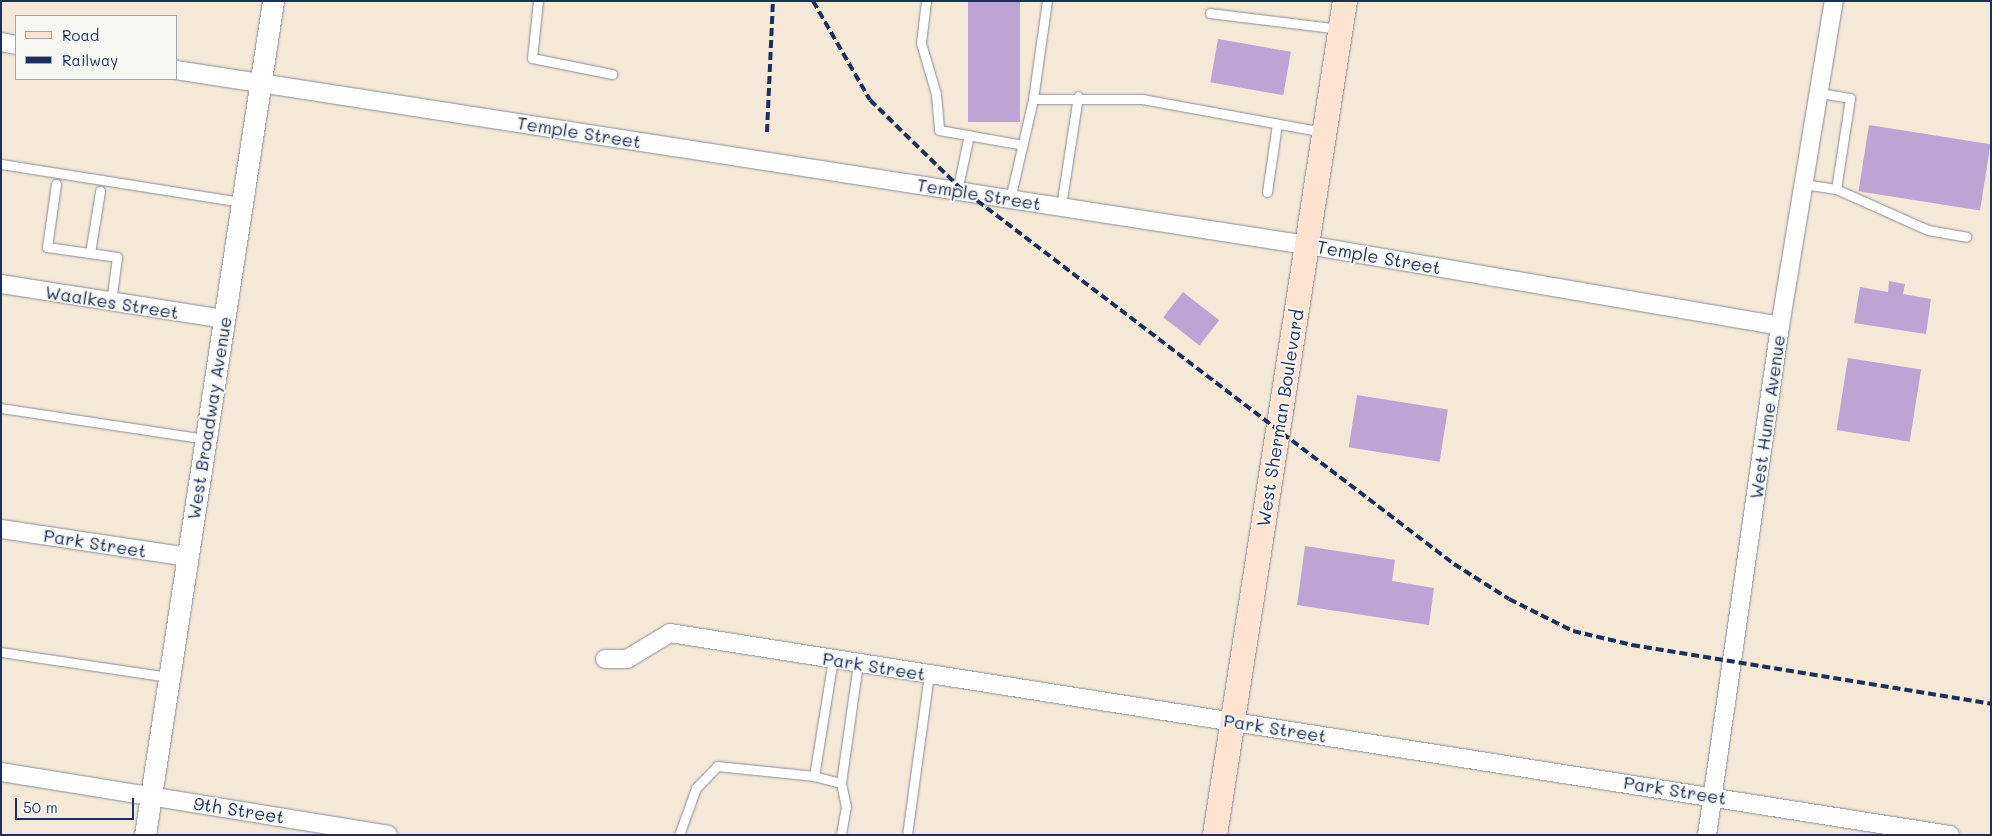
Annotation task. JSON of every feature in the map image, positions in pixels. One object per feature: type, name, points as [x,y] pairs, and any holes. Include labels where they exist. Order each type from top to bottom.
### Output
[{"type":"main road","name":"West Sherman Boulevard","points":[[1215,835],[1345,1]]},
{"type":"street","name":"West Broadway Avenue","points":[[145,835],[274,1]]},
{"type":"street","name":"West Hume Avenue","points":[[1707,835],[1780,326],[1834,1]]},
{"type":"street","points":[[1,42],[15,45]]},
{"type":"street","name":"Temple Street","points":[[178,70],[1307,244],[1780,326]]},
{"type":"street","name":"Waalkes Street","points":[[1,284],[224,320]]},
{"type":"street","name":"Park Street","points":[[1,528],[188,557]]},
{"type":"street","name":"Park Street","points":[[605,659],[627,659],[670,633],[1713,796],[1950,835]]},
{"type":"street","name":"9th Street","points":[[1,772],[388,835]]},
{"type":"lane","points":[[538,1],[532,58],[612,74]]},
{"type":"lane","points":[[926,1],[921,43],[936,94],[939,130],[1022,145]]},
{"type":"lane","points":[[1010,199],[1033,99],[1047,1]]},
{"type":"lane","points":[[1210,13],[1341,29]]},
{"type":"lane","points":[[1819,93],[1850,98],[1836,189]]},
{"type":"lane","points":[[1033,99],[1078,96],[1142,99],[1324,132]]},
{"type":"lane","points":[[1061,206],[1078,96]]},
{"type":"lane","points":[[1267,192],[1277,124]]},
{"type":"lane","points":[[957,191],[968,135]]},
{"type":"lane","points":[[1,164],[242,202]]},
{"type":"lane","points":[[56,184],[47,247],[117,257],[111,302]]},
{"type":"lane","points":[[1804,184],[1836,189],[1928,230],[1966,237]]},
{"type":"lane","points":[[90,253],[100,191]]},
{"type":"lane","points":[[1,408],[206,439]]},
{"type":"lane","points":[[1,652],[169,677]]},
{"type":"lane","points":[[814,776],[833,659]]},
{"type":"lane","points":[[841,835],[846,806],[841,783],[858,663]]},
{"type":"lane","points":[[907,835],[929,674]]},
{"type":"lane","points":[[679,835],[696,788],[717,766],[814,776],[841,783]]},
{"type":"building","points":[[968,1],[1020,1],[1020,122],[968,122]]},
{"type":"building","points":[[1218,39],[1291,52],[1283,95],[1210,82]]},
{"type":"building","points":[[1869,125],[1990,144],[1980,210],[1859,191]]},
{"type":"building","points":[[1889,281],[1905,284],[1903,294],[1931,299],[1926,334],[1854,323],[1860,287],[1888,292]]},
{"type":"building","points":[[1183,292],[1219,320],[1200,346],[1163,317]]},
{"type":"building","points":[[1848,358],[1921,370],[1910,442],[1837,430]]},
{"type":"building","points":[[1357,395],[1448,409],[1440,462],[1349,447]]},
{"type":"building","points":[[1305,546],[1395,560],[1392,581],[1434,588],[1429,625],[1297,605]]},
{"type":"railway","points":[[767,132],[773,1]]},
{"type":"railway","points":[[813,1],[870,100],[958,186],[1454,564],[1509,599],[1573,631],[1632,645],[1991,704]]}]
